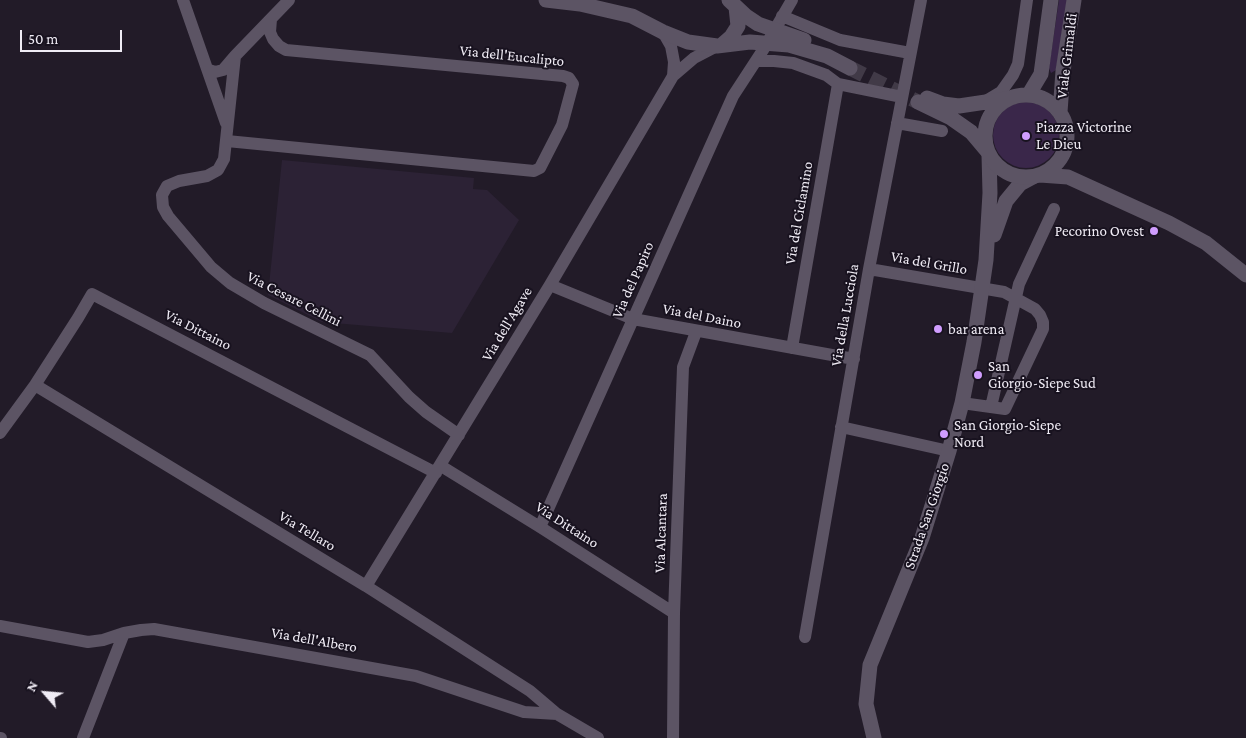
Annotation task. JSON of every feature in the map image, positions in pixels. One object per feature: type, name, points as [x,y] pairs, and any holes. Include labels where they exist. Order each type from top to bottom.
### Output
[{"type":"main road","points":[[546,0],[578,2],[632,16],[662,32],[688,42],[720,45],[750,42],[788,45],[852,65],[809,42],[758,24],[746,16],[732,2]]},
{"type":"main road","points":[[1029,94],[1041,74],[1051,0]]},
{"type":"main road","name":"Viale Grimaldi","points":[[1060,112],[1063,71],[1074,0]]},
{"type":"main road","points":[[720,45],[731,37],[738,26],[732,2]]},
{"type":"main road","points":[[986,260],[1006,201],[1020,184],[1036,176],[1056,164],[1063,155],[1068,139],[1066,122],[1060,112],[1047,100],[1029,94],[959,106],[919,98],[971,132],[1002,170],[1017,176],[1036,176],[1068,177]]},
{"type":"main road","points":[[986,260],[990,193],[988,153],[985,142],[987,122],[998,106],[1007,99]]},
{"type":"main road","points":[[1056,164],[1068,177],[1191,234],[1226,258],[1246,275]]},
{"type":"main road","name":"Strada San Giorgio","points":[[874,738],[866,704],[870,665],[922,538],[949,451],[962,403],[986,260]]},
{"type":"street","points":[[183,0],[209,70],[227,134]]},
{"type":"street","points":[[209,70],[215,72],[223,70],[289,0]]},
{"type":"street","points":[[792,0],[780,19],[840,40],[910,53]]},
{"type":"street","name":"Via della Lucciola","points":[[805,636],[870,268],[921,0]]},
{"type":"street","points":[[1007,99],[1018,64],[1027,0]]},
{"type":"street","name":"Via dell'Eucalipto","points":[[227,134],[534,171],[540,168],[562,125],[573,84],[569,78],[286,50],[273,39],[270,32],[271,19]]},
{"type":"street","name":"Via del Papiro","points":[[540,527],[733,96],[763,50],[780,19]]},
{"type":"street","points":[[662,32],[671,46],[674,62],[673,76]]},
{"type":"street","points":[[673,76],[694,58],[720,45]]},
{"type":"street","points":[[227,134],[236,56]]},
{"type":"street","points":[[756,61],[793,63],[826,75],[838,84],[902,97]]},
{"type":"street","points":[[985,102],[1001,92],[1018,64]]},
{"type":"street","name":"Via dell'Agave","points":[[366,586],[550,285],[673,76]]},
{"type":"street","name":"Via del Ciclamino","points":[[792,348],[838,84]]},
{"type":"street","points":[[897,123],[942,131]]},
{"type":"street","name":"Via Cesare Cellini","points":[[227,134],[224,159],[218,170],[207,176],[179,180],[167,186],[162,195],[163,207],[168,216],[211,267],[230,283],[244,293],[370,355],[409,397],[426,412],[459,435]]},
{"type":"street","points":[[962,403],[991,407],[1019,284],[1054,209]]},
{"type":"street","name":"Via del Grillo","points":[[870,268],[1004,292],[1036,309],[1043,322],[1043,329],[1005,409],[991,407]]},
{"type":"street","name":"Via del Daino","points":[[550,285],[633,319],[696,332],[854,359]]},
{"type":"street","name":"Via Dittaino","points":[[0,433],[35,385],[92,294],[438,469],[540,527],[674,613]]},
{"type":"street","name":"Via Alcantara","points":[[673,738],[674,613],[683,367],[696,332]]},
{"type":"street","name":"Via Tellaro","points":[[35,385],[366,586],[530,691],[557,714]]},
{"type":"street","points":[[841,427],[949,451]]},
{"type":"street","name":"Via dell'Albero","points":[[0,626],[88,642],[103,640],[124,633],[154,629],[374,667],[425,678],[524,712],[557,714],[598,738]]},
{"type":"street","points":[[83,738],[124,633]]},
{"type":"shaded area","points":[[1059,0],[1067,0],[1056,70],[1051,73],[1049,68]]},
{"type":"shaded area","points":[[1019,102],[1033,102],[1045,107],[1054,116],[1059,128],[1057,148],[1050,159],[1033,168],[1019,168],[1007,163],[998,154],[993,142],[993,128],[998,116],[1007,107]]},
{"type":"shaded area","points":[[282,160],[474,178],[473,189],[487,190],[519,220],[452,333],[322,322],[268,295]]},
{"type":"tunnel","points":[[850,68],[918,102]]},
{"type":"place","name":"Piazza Victorine Le Dieu","points":[[1026,136]]},
{"type":"place","name":"Pecorino Ovest","points":[[1154,231]]},
{"type":"place","name":"bar arena","points":[[938,329]]},
{"type":"place","name":"San Giorgio-Siepe Sud","points":[[978,375]]},
{"type":"place","name":"San Giorgio-Siepe Nord","points":[[944,434]]}]
